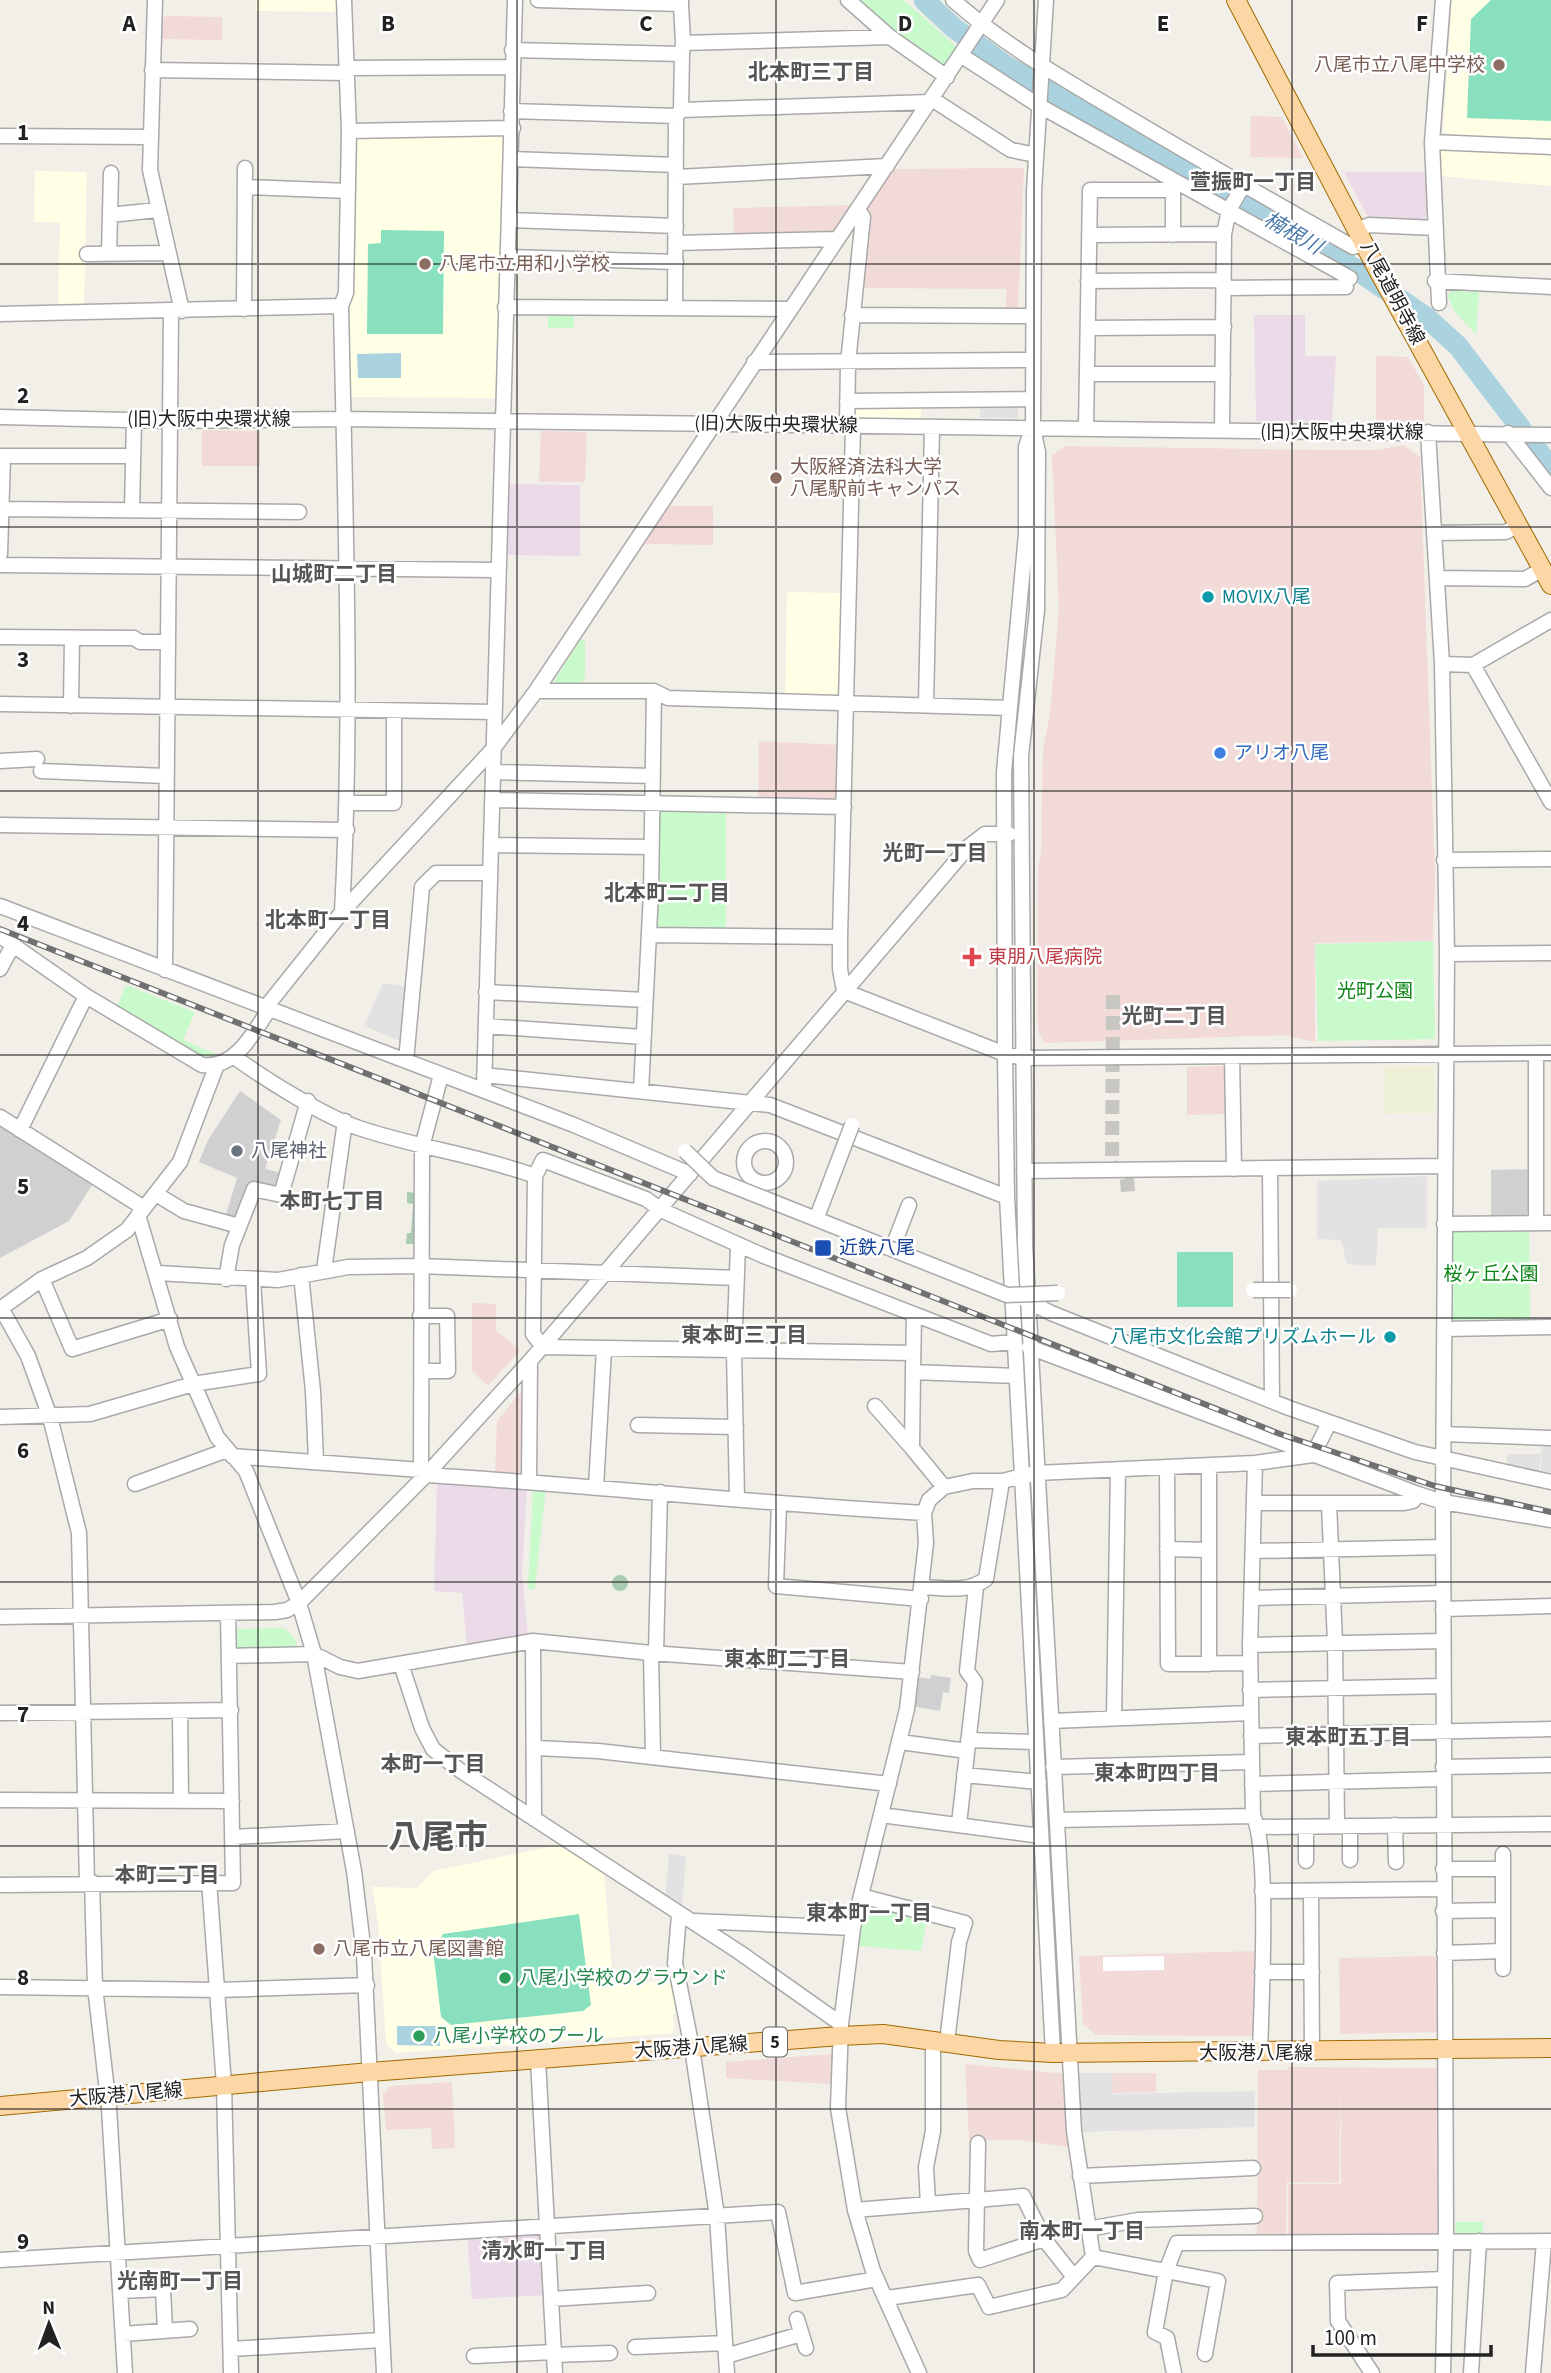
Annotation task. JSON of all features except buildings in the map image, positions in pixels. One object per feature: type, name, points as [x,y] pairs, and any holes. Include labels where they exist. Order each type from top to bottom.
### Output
[{"type":"main road","name":"八尾道明寺線","points":[[1236,0],[1374,263],[1547,577]]},
{"type":"main road","name":"大阪港八尾線","points":[[0,2106],[370,2072],[692,2048],[840,2030],[999,2050],[1061,2053],[1312,2053],[1551,2048]]},
{"type":"street","points":[[155,0],[150,170],[176,311],[171,421],[164,827],[165,970]]},
{"type":"street","points":[[342,912],[346,830],[346,711],[341,306],[346,293],[349,131],[344,0]]},
{"type":"street","points":[[484,1090],[492,845],[500,423],[513,128],[514,0]]},
{"type":"street","points":[[538,0],[681,2],[675,308]]},
{"type":"street","points":[[848,0],[890,37],[947,77]]},
{"type":"street","points":[[953,0],[981,25],[1041,69],[1353,247],[1369,225],[1436,228]]},
{"type":"street","points":[[125,2373],[108,2097],[95,1987],[89,1883],[82,1713],[83,1617],[79,1532],[50,1416],[28,1356],[1,1308],[42,1279],[87,1258],[127,1230],[156,1194],[180,1162],[216,1067],[247,1043],[268,1007],[342,912],[493,749],[536,691],[997,0]]},
{"type":"street","points":[[1046,0],[1035,155],[1033,428],[1038,452],[1037,601],[1023,734],[1021,834],[1024,1171],[1029,1347],[1057,1820],[1061,2053]]},
{"type":"street","points":[[1438,303],[1435,281],[1436,228],[1432,142],[1443,0]]},
{"type":"street","points":[[512,50],[682,48],[890,37]]},
{"type":"street","points":[[962,56],[1229,210],[1348,283],[1088,282]]},
{"type":"street","points":[[152,70],[512,67]]},
{"type":"street","points":[[512,111],[678,113],[931,101],[1011,150],[1035,155]]},
{"type":"street","points":[[349,131],[513,128]]},
{"type":"street","points":[[0,136],[149,137]]},
{"type":"street","points":[[1432,142],[1551,147]]},
{"type":"street","points":[[512,159],[676,171],[887,166]]},
{"type":"street","points":[[244,309],[245,168]]},
{"type":"street","points":[[109,254],[111,173]]},
{"type":"street","points":[[1222,431],[1224,234],[1229,210],[1243,186]]},
{"type":"street","points":[[245,187],[348,191]]},
{"type":"street","points":[[1086,428],[1090,190],[1173,190],[1174,235]]},
{"type":"street","points":[[110,215],[158,210]]},
{"type":"street","points":[[844,991],[840,969],[840,937],[847,703],[850,427],[847,401],[852,315],[863,217],[858,210]]},
{"type":"street","points":[[509,220],[676,226]]},
{"type":"street","points":[[1089,235],[1224,234]]},
{"type":"street","points":[[676,243],[837,239]]},
{"type":"street","points":[[87,254],[166,253]]},
{"type":"street","points":[[508,257],[676,262]]},
{"type":"street","points":[[1435,281],[1551,287]]},
{"type":"street","points":[[0,314],[341,306]]},
{"type":"street","points":[[505,307],[789,309]]},
{"type":"street","points":[[852,315],[1033,316]]},
{"type":"street","points":[[1088,328],[1223,327]]},
{"type":"street","points":[[754,362],[1033,360]]},
{"type":"street","points":[[1087,374],[1223,374]]},
{"type":"street","points":[[847,401],[1033,399]]},
{"type":"street","name":"(旧)大阪中央環状線","points":[[0,418],[171,421],[343,418],[500,423],[1086,428],[1390,435],[1468,432],[1549,437]]},
{"type":"street","points":[[132,510],[134,420]]},
{"type":"street","points":[[926,705],[932,428]]},
{"type":"street","points":[[1033,428],[1026,447],[1026,534],[1002,834],[1007,1197],[1041,1836],[1061,2053],[1093,2256]]},
{"type":"street","points":[[1428,432],[1442,664],[1447,954],[1443,1166],[1446,2241],[1443,2373]]},
{"type":"street","points":[[1508,433],[1551,488]]},
{"type":"street","points":[[0,555],[1,456],[133,456]]},
{"type":"street","points":[[1,509],[299,512]]},
{"type":"street","points":[[1434,533],[1506,532],[1518,525]]},
{"type":"street","points":[[0,565],[496,570]]},
{"type":"street","points":[[1438,578],[1547,577]]},
{"type":"street","points":[[1442,664],[1473,665],[1551,620]]},
{"type":"street","points":[[0,637],[168,642]]},
{"type":"street","points":[[71,706],[72,638]]},
{"type":"street","points":[[1473,665],[1551,802]]},
{"type":"street","points":[[536,691],[654,691],[668,698],[1010,708]]},
{"type":"street","points":[[641,1091],[650,935],[654,691]]},
{"type":"street","points":[[0,705],[494,712]]},
{"type":"street","points":[[346,803],[394,803],[394,711]]},
{"type":"street","points":[[0,761],[165,776]]},
{"type":"street","points":[[493,772],[653,776]]},
{"type":"street","points":[[493,800],[844,807]]},
{"type":"street","points":[[0,825],[346,830]]},
{"type":"street","points":[[0,1617],[275,1612],[287,1610],[299,1603],[543,1347],[968,847],[985,834],[1021,834]]},
{"type":"street","points":[[492,845],[652,847]]},
{"type":"street","points":[[1444,860],[1551,859]]},
{"type":"street","points":[[406,1060],[422,887],[436,873],[490,873]]},
{"type":"street","points":[[0,906],[484,1090],[690,1174]]},
{"type":"street","points":[[650,935],[840,937]]},
{"type":"street","points":[[0,936],[86,996],[202,1065],[216,1067]]},
{"type":"street","points":[[0,969],[13,945]]},
{"type":"street","points":[[1447,954],[1551,953]]},
{"type":"street","points":[[844,991],[1005,1054],[1023,1058],[1544,1053],[1544,1223],[1444,1224]]},
{"type":"street","points":[[486,992],[645,1000]]},
{"type":"street","points":[[20,1130],[86,996]]},
{"type":"street","points":[[486,1026],[643,1037]]},
{"type":"street","points":[[233,1056],[256,1073],[345,1121],[422,1147],[486,1158],[536,1176]]},
{"type":"street","points":[[1232,1056],[1234,1170]]},
{"type":"street","points":[[423,1473],[420,1316],[422,1147],[441,1075]]},
{"type":"street","points":[[484,1075],[769,1105],[1007,1197]]},
{"type":"street","points":[[226,1279],[232,1245],[254,1189],[281,1195],[308,1101]]},
{"type":"street","points":[[0,1117],[141,1211],[170,1319],[193,1384],[217,1437],[246,1471],[299,1603],[314,1654],[356,1883],[367,1985],[384,2373]]},
{"type":"street","points":[[324,1270],[345,1121]]},
{"type":"street","points":[[815,1219],[852,1125]]},
{"type":"street","points":[[685,1151],[713,1178],[815,1219],[893,1244],[1007,1295],[1058,1293]]},
{"type":"street","points":[[543,1347],[533,1334],[536,1176],[543,1160],[646,1199],[661,1210],[738,1246],[991,1344],[1014,1342]]},
{"type":"street","points":[[1024,1171],[1443,1166]]},
{"type":"street","points":[[1270,1169],[1272,1401]]},
{"type":"street","points":[[156,1194],[184,1211],[239,1227]]},
{"type":"street","points":[[893,1244],[909,1205]]},
{"type":"street","points":[[737,1498],[734,1351],[738,1246]]},
{"type":"street","points":[[158,1273],[253,1280],[324,1270],[420,1266],[737,1278]]},
{"type":"street","points":[[301,1275],[313,1391],[316,1461]]},
{"type":"street","points":[[42,1279],[72,1349],[170,1319]]},
{"type":"street","points":[[0,1417],[50,1416],[118,1408],[193,1384],[259,1374],[253,1280]]},
{"type":"street","points":[[1011,1285],[1028,1303],[1329,1423],[1443,1460],[1551,1482]]},
{"type":"street","points":[[1253,1290],[1290,1290]]},
{"type":"street","points":[[912,1448],[914,1314]]},
{"type":"street","points":[[420,1316],[447,1316],[448,1371],[421,1371]]},
{"type":"street","points":[[1444,1329],[1551,1327]]},
{"type":"street","points":[[543,1347],[913,1353]]},
{"type":"street","points":[[1029,1347],[1418,1494],[1443,1502],[1551,1520]]},
{"type":"street","points":[[596,1487],[604,1349]]},
{"type":"street","points":[[529,1482],[530,1361]]},
{"type":"street","points":[[913,1372],[1016,1376]]},
{"type":"street","points":[[875,1406],[944,1487]]},
{"type":"street","points":[[1313,1455],[1329,1423]]},
{"type":"street","points":[[638,1425],[736,1427]]},
{"type":"street","points":[[1444,1434],[1551,1438]]},
{"type":"street","points":[[135,1484],[230,1453],[779,1504],[925,1513]]},
{"type":"street","points":[[919,2373],[877,2279],[855,2210],[838,2108],[840,2030],[853,1928],[900,1742],[912,1672],[926,1543],[925,1513],[929,1500],[944,1487],[1036,1473],[1255,1464],[1313,1455]]},
{"type":"street","points":[[1255,1464],[1250,1713],[1252,1784],[1262,1891],[1260,2053]]},
{"type":"street","points":[[1209,1466],[1209,1664]]},
{"type":"street","points":[[1167,1468],[1168,1664],[1250,1663]]},
{"type":"street","points":[[1114,1717],[1118,1470]]},
{"type":"street","points":[[779,1504],[776,1586],[921,1593],[976,1587],[986,1579],[1002,1480]]},
{"type":"street","points":[[653,1757],[660,1492]]},
{"type":"street","points":[[1256,1503],[1404,1503],[1413,1501],[1418,1494]]},
{"type":"street","points":[[1329,1504],[1335,1642],[1336,1782],[1350,1860]]},
{"type":"street","points":[[1254,1551],[1443,1547]]},
{"type":"street","points":[[1167,1549],[1209,1550]]},
{"type":"street","points":[[958,1824],[975,1682],[967,1671],[976,1587]]},
{"type":"street","points":[[1253,1598],[1443,1592]]},
{"type":"street","points":[[1443,1609],[1551,1606]]},
{"type":"street","points":[[0,1885],[233,1882],[228,1614]]},
{"type":"street","points":[[533,1640],[536,1748],[534,1819]]},
{"type":"street","points":[[229,1656],[314,1654],[358,1671],[533,1640],[654,1653],[912,1672]]},
{"type":"street","points":[[1250,1644],[1443,1641]]},
{"type":"street","points":[[401,1664],[422,1728],[433,1749],[458,1769],[686,1918],[840,2030]]},
{"type":"street","points":[[1250,1690],[1443,1686]]},
{"type":"street","points":[[0,1713],[231,1710]]},
{"type":"street","points":[[180,1711],[181,1800]]},
{"type":"street","points":[[1051,1721],[1250,1713]]},
{"type":"street","points":[[1251,1736],[1551,1729]]},
{"type":"street","points":[[900,1742],[968,1745],[1036,1742]]},
{"type":"street","points":[[536,1748],[653,1757],[889,1784]]},
{"type":"street","points":[[1053,1767],[1251,1762]]},
{"type":"street","points":[[1252,1784],[1336,1782],[1551,1765]]},
{"type":"street","points":[[964,1775],[1038,1782]]},
{"type":"street","points":[[0,1800],[86,1803],[232,1801]]},
{"type":"street","points":[[881,1815],[1041,1836]]},
{"type":"street","points":[[1057,1820],[1256,1822],[1306,1827],[1551,1824]]},
{"type":"street","points":[[1395,1825],[1396,1862]]},
{"type":"street","points":[[1306,1827],[1306,1861]]},
{"type":"street","points":[[233,1837],[346,1831]]},
{"type":"street","points":[[1503,1854],[1503,1969]]},
{"type":"street","points":[[1443,1869],[1503,1870]]},
{"type":"street","points":[[209,1881],[224,2085],[231,2373]]},
{"type":"street","points":[[1262,1891],[1443,1889]]},
{"type":"street","points":[[1311,1892],[1312,2053]]},
{"type":"street","points":[[861,1896],[965,1923],[940,2041],[933,2131],[926,2167],[928,2204]]},
{"type":"street","points":[[1443,1911],[1502,1910]]},
{"type":"street","points":[[686,1918],[853,1928]]},
{"type":"street","points":[[686,1918],[676,1963],[692,2048],[717,2216],[727,2373]]},
{"type":"street","points":[[1444,1953],[1502,1951]]},
{"type":"street","points":[[1262,1972],[1311,1972]]},
{"type":"street","points":[[0,1987],[219,1990],[367,1985]]},
{"type":"street","points":[[538,2060],[555,2373]]},
{"type":"street","points":[[978,2143],[976,2251],[980,2260],[1044,2239]]},
{"type":"street","points":[[1080,2176],[1253,2168]]},
{"type":"street","points":[[855,2210],[1023,2196],[1044,2239],[1074,2277]]},
{"type":"street","points":[[0,2260],[778,2212],[795,2293],[877,2279]]},
{"type":"street","points":[[1088,2229],[1138,2220],[1255,2216]]},
{"type":"street","points":[[1174,2373],[1167,2338],[1155,2332],[1166,2271],[1177,2243],[1446,2241],[1547,2242],[1533,2373]]},
{"type":"street","points":[[1471,2373],[1479,2241]]},
{"type":"street","points":[[1093,2256],[1218,2281],[1205,2354]]},
{"type":"street","points":[[887,2298],[978,2284],[989,2307],[1062,2290],[1093,2256]]},
{"type":"street","points":[[1372,2373],[1338,2321],[1337,2283],[1444,2279]]},
{"type":"street","points":[[121,2291],[163,2289],[165,2331]]},
{"type":"street","points":[[551,2299],[648,2293]]},
{"type":"street","points":[[123,2334],[190,2329]]},
{"type":"street","points":[[635,2347],[725,2350],[801,2334]]},
{"type":"street","points":[[231,2349],[382,2340]]},
{"type":"street","points":[[474,2356],[610,2353]]},
{"type":"shaded area","points":[[256,0],[341,0],[341,12],[256,11]]},
{"type":"shaded area","name":"八尾市立八尾中学校","points":[[1452,0],[1551,0],[1551,139],[1448,135],[1443,130]]},
{"type":"shaded area","points":[[166,16],[222,17],[222,40],[158,39],[158,22]]},
{"type":"shaded area","points":[[1251,116],[1282,117],[1303,158],[1250,157]]},
{"type":"shaded area","name":"八尾市立用和小学校","points":[[505,129],[495,398],[349,397],[352,132]]},
{"type":"shaded area","points":[[1442,147],[1551,153],[1551,186],[1440,176],[1439,152]]},
{"type":"shaded area","points":[[1024,168],[1018,310],[1006,311],[1006,289],[860,288],[866,209],[892,169]]},
{"type":"shaded area","points":[[35,171],[87,172],[84,308],[58,307],[60,223],[34,222]]},
{"type":"shaded area","points":[[1344,172],[1427,172],[1426,221],[1370,221]]},
{"type":"shaded area","points":[[853,205],[833,236],[734,238],[733,208]]},
{"type":"shaded area","points":[[1254,315],[1305,315],[1305,356],[1336,356],[1332,422],[1256,421]]},
{"type":"shaded area","points":[[1376,356],[1408,357],[1424,385],[1424,421],[1376,421]]},
{"type":"shaded area","points":[[980,403],[1018,403],[1018,418],[980,418]]},
{"type":"shaded area","points":[[854,404],[921,404],[921,418],[857,418]]},
{"type":"shaded area","points":[[202,430],[260,431],[260,466],[202,466]]},
{"type":"shaded area","points":[[541,431],[587,432],[585,482],[539,482]]},
{"type":"shaded area","points":[[1403,445],[1420,457],[1435,875],[1433,941],[1315,943],[1315,1042],[1284,1035],[1045,1043],[1039,1034],[1037,1018],[1038,868],[1041,852],[1043,749],[1050,714],[1059,608],[1052,455],[1065,446],[1378,450]]},
{"type":"shaded area","points":[[502,484],[580,485],[580,556],[501,555]]},
{"type":"shaded area","points":[[666,506],[713,506],[713,545],[645,544]]},
{"type":"shaded area","points":[[787,592],[845,593],[842,689],[837,696],[785,694]]},
{"type":"shaded area","points":[[759,741],[841,745],[840,795],[834,803],[758,800]]},
{"type":"shaded area","points":[[383,983],[407,987],[401,1041],[364,1026]]},
{"type":"shaded area","points":[[1223,1066],[1228,1071],[1229,1114],[1187,1115],[1187,1067]]},
{"type":"shaded area","points":[[1434,1066],[1434,1113],[1384,1114],[1385,1067]]},
{"type":"shaded area","name":"八尾神社","points":[[240,1091],[281,1120],[265,1169],[282,1173],[277,1191],[253,1187],[238,1222],[225,1218],[237,1178],[199,1162],[208,1140]]},
{"type":"shaded area","points":[[0,1124],[94,1182],[69,1221],[0,1258]]},
{"type":"shaded area","points":[[1532,1169],[1532,1203],[1526,1216],[1491,1216],[1491,1170]]},
{"type":"shaded area","points":[[1427,1176],[1427,1228],[1378,1228],[1376,1266],[1347,1264],[1341,1240],[1317,1239],[1317,1181]]},
{"type":"shaded area","points":[[407,1192],[417,1193],[416,1244],[406,1244],[407,1233],[411,1233],[413,1204],[407,1203]]},
{"type":"shaded area","points":[[472,1303],[496,1304],[496,1331],[520,1350],[488,1386],[472,1371]]},
{"type":"shaded area","points":[[520,1393],[527,1399],[526,1472],[522,1476],[495,1474],[497,1421]]},
{"type":"shaded area","points":[[1542,1442],[1551,1442],[1551,1472],[1541,1471]]},
{"type":"shaded area","points":[[1507,1454],[1541,1454],[1539,1471],[1507,1465]]},
{"type":"shaded area","points":[[442,1478],[527,1487],[522,1575],[528,1637],[467,1648],[462,1593],[434,1591],[437,1484]]},
{"type":"shaded area","points":[[617,1575],[623,1575],[628,1583],[626,1589],[617,1591],[612,1586],[612,1580]]},
{"type":"shaded area","points":[[931,1675],[951,1678],[949,1693],[943,1692],[940,1711],[911,1706],[916,1677],[930,1679]]},
{"type":"shaded area","points":[[563,1844],[604,1871],[613,1983],[675,1981],[681,2013],[673,2014],[674,2033],[396,2053],[386,2043],[378,1921],[372,1887],[417,1888],[433,1871]]},
{"type":"shaded area","points":[[669,1854],[686,1856],[682,1909],[665,1901]]},
{"type":"shaded area","points":[[1255,1951],[1255,2036],[1096,2035],[1083,2024],[1079,1956]]},
{"type":"shaded area","points":[[1437,1956],[1439,2032],[1340,2034],[1339,1958]]},
{"type":"shaded area","points":[[832,2054],[831,2084],[726,2078],[726,2062]]},
{"type":"shaded area","points":[[965,2064],[1066,2074],[1068,2147],[1019,2140],[969,2140]]},
{"type":"shaded area","points":[[1288,2067],[1441,2068],[1438,2237],[1288,2237],[1288,2184],[1341,2184],[1341,2079],[1339,2183],[1287,2182],[1287,2153],[1286,2238],[1257,2237],[1258,2070],[1288,2070]]},
{"type":"shaded area","points":[[1075,2073],[1156,2073],[1156,2092],[1076,2094]]},
{"type":"shaded area","points":[[1075,2073],[1112,2073],[1113,2094],[1255,2091],[1254,2127],[1077,2132]]},
{"type":"shaded area","points":[[452,2082],[455,2148],[432,2149],[431,2128],[386,2130],[383,2094],[391,2086]]},
{"type":"shaded area","points":[[543,2232],[547,2295],[472,2299],[467,2234]]},
{"type":"green space","points":[[856,0],[904,0],[958,48],[947,66],[941,68]]},
{"type":"green space","name":"八尾市立八尾中学校","points":[[1491,0],[1551,0],[1551,121],[1467,118],[1471,19]]},
{"type":"green space","points":[[381,230],[444,231],[443,334],[367,334],[368,244],[381,243]]},
{"type":"green space","points":[[1451,291],[1479,292],[1476,334],[1455,312],[1447,296]]},
{"type":"green space","points":[[548,314],[574,314],[574,328],[548,328]]},
{"type":"green space","points":[[581,639],[585,641],[585,678],[579,686],[556,688],[553,683]]},
{"type":"green space","points":[[659,810],[726,810],[726,929],[656,928]]},
{"type":"green space","name":"光町公園","points":[[1433,941],[1435,1039],[1318,1041],[1315,944]]},
{"type":"green space","points":[[126,985],[195,1012],[183,1040],[216,1054],[205,1060],[116,1009]]},
{"type":"green space","name":"桜ヶ丘公園","points":[[1452,1230],[1529,1230],[1530,1319],[1452,1320]]},
{"type":"green space","points":[[1177,1252],[1233,1252],[1233,1307],[1177,1307]]},
{"type":"green space","points":[[533,1488],[546,1488],[535,1589],[528,1589]]},
{"type":"green space","points":[[284,1628],[294,1637],[299,1650],[239,1651],[234,1646],[234,1629]]},
{"type":"green space","points":[[865,1903],[928,1914],[921,1951],[858,1946]]},
{"type":"green space","points":[[579,1914],[591,2005],[583,2011],[451,2025],[441,2017],[433,1950],[443,1934]]},
{"type":"green space","points":[[1456,2222],[1483,2222],[1483,2234],[1455,2233]]},
{"type":"water","points":[[401,353],[401,378],[358,378],[357,354]]},
{"type":"water","name":"八尾小学校のプール","points":[[397,2026],[440,2026],[440,2046],[397,2045]]},
{"type":"pier","points":[[1164,1956],[1164,1970],[1103,1971],[1103,1957]]},
{"type":"waterway","name":"楠根川","points":[[924,0],[954,28],[1005,65],[1357,270],[1427,318],[1458,346],[1551,468]]},
{"type":"tunnel","points":[[1113,995],[1112,1165],[1127,1179],[1128,1192]]},
{"type":"railway","points":[[0,929],[1280,1434],[1435,1486],[1551,1512]]},
{"type":"place","name":"八尾市立八尾中学校","points":[[1499,65]]},
{"type":"place","name":"八尾市立用和小学校","points":[[425,264]]},
{"type":"place","name":"大阪経済法科大学 八尾駅前キャンパス","points":[[776,478]]},
{"type":"place","name":"MOVIX八尾","points":[[1208,597]]},
{"type":"place","name":"アリオ八尾","points":[[1220,753]]},
{"type":"place","name":"東朋八尾病院","points":[[972,957]]},
{"type":"place","name":"八尾神社","points":[[237,1151]]},
{"type":"place","name":"近鉄八尾","points":[[823,1248]]},
{"type":"place","name":"八尾市文化会館プリズムホール","points":[[1390,1337]]},
{"type":"place","name":"八尾市立八尾図書館","points":[[319,1949]]},
{"type":"place","name":"八尾小学校のグラウンド","points":[[505,1978]]},
{"type":"place","name":"八尾小学校のプール","points":[[419,2036]]},
{"type":"district","name":"北本町三丁目","points":[[811,72]]},
{"type":"district","name":"萱振町一丁目","points":[[1253,182]]},
{"type":"district","name":"山城町二丁目","points":[[334,574]]},
{"type":"district","name":"光町一丁目","points":[[935,853]]},
{"type":"district","name":"北本町二丁目","points":[[667,893]]},
{"type":"district","name":"北本町一丁目","points":[[328,920]]},
{"type":"district","name":"光町二丁目","points":[[1174,1016]]},
{"type":"district","name":"本町七丁目","points":[[332,1201]]},
{"type":"district","name":"東本町三丁目","points":[[744,1335]]},
{"type":"district","name":"東本町二丁目","points":[[787,1659]]},
{"type":"district","name":"東本町五丁目","points":[[1348,1737]]},
{"type":"district","name":"本町一丁目","points":[[433,1764]]},
{"type":"district","name":"東本町四丁目","points":[[1157,1773]]},
{"type":"district","name":"八尾市","points":[[438,1837]]},
{"type":"district","name":"本町二丁目","points":[[167,1875]]},
{"type":"district","name":"東本町一丁目","points":[[869,1913]]},
{"type":"district","name":"南本町一丁目","points":[[1082,2231]]},
{"type":"district","name":"清水町一丁目","points":[[544,2251]]},
{"type":"district","name":"光南町一丁目","points":[[180,2281]]}]
